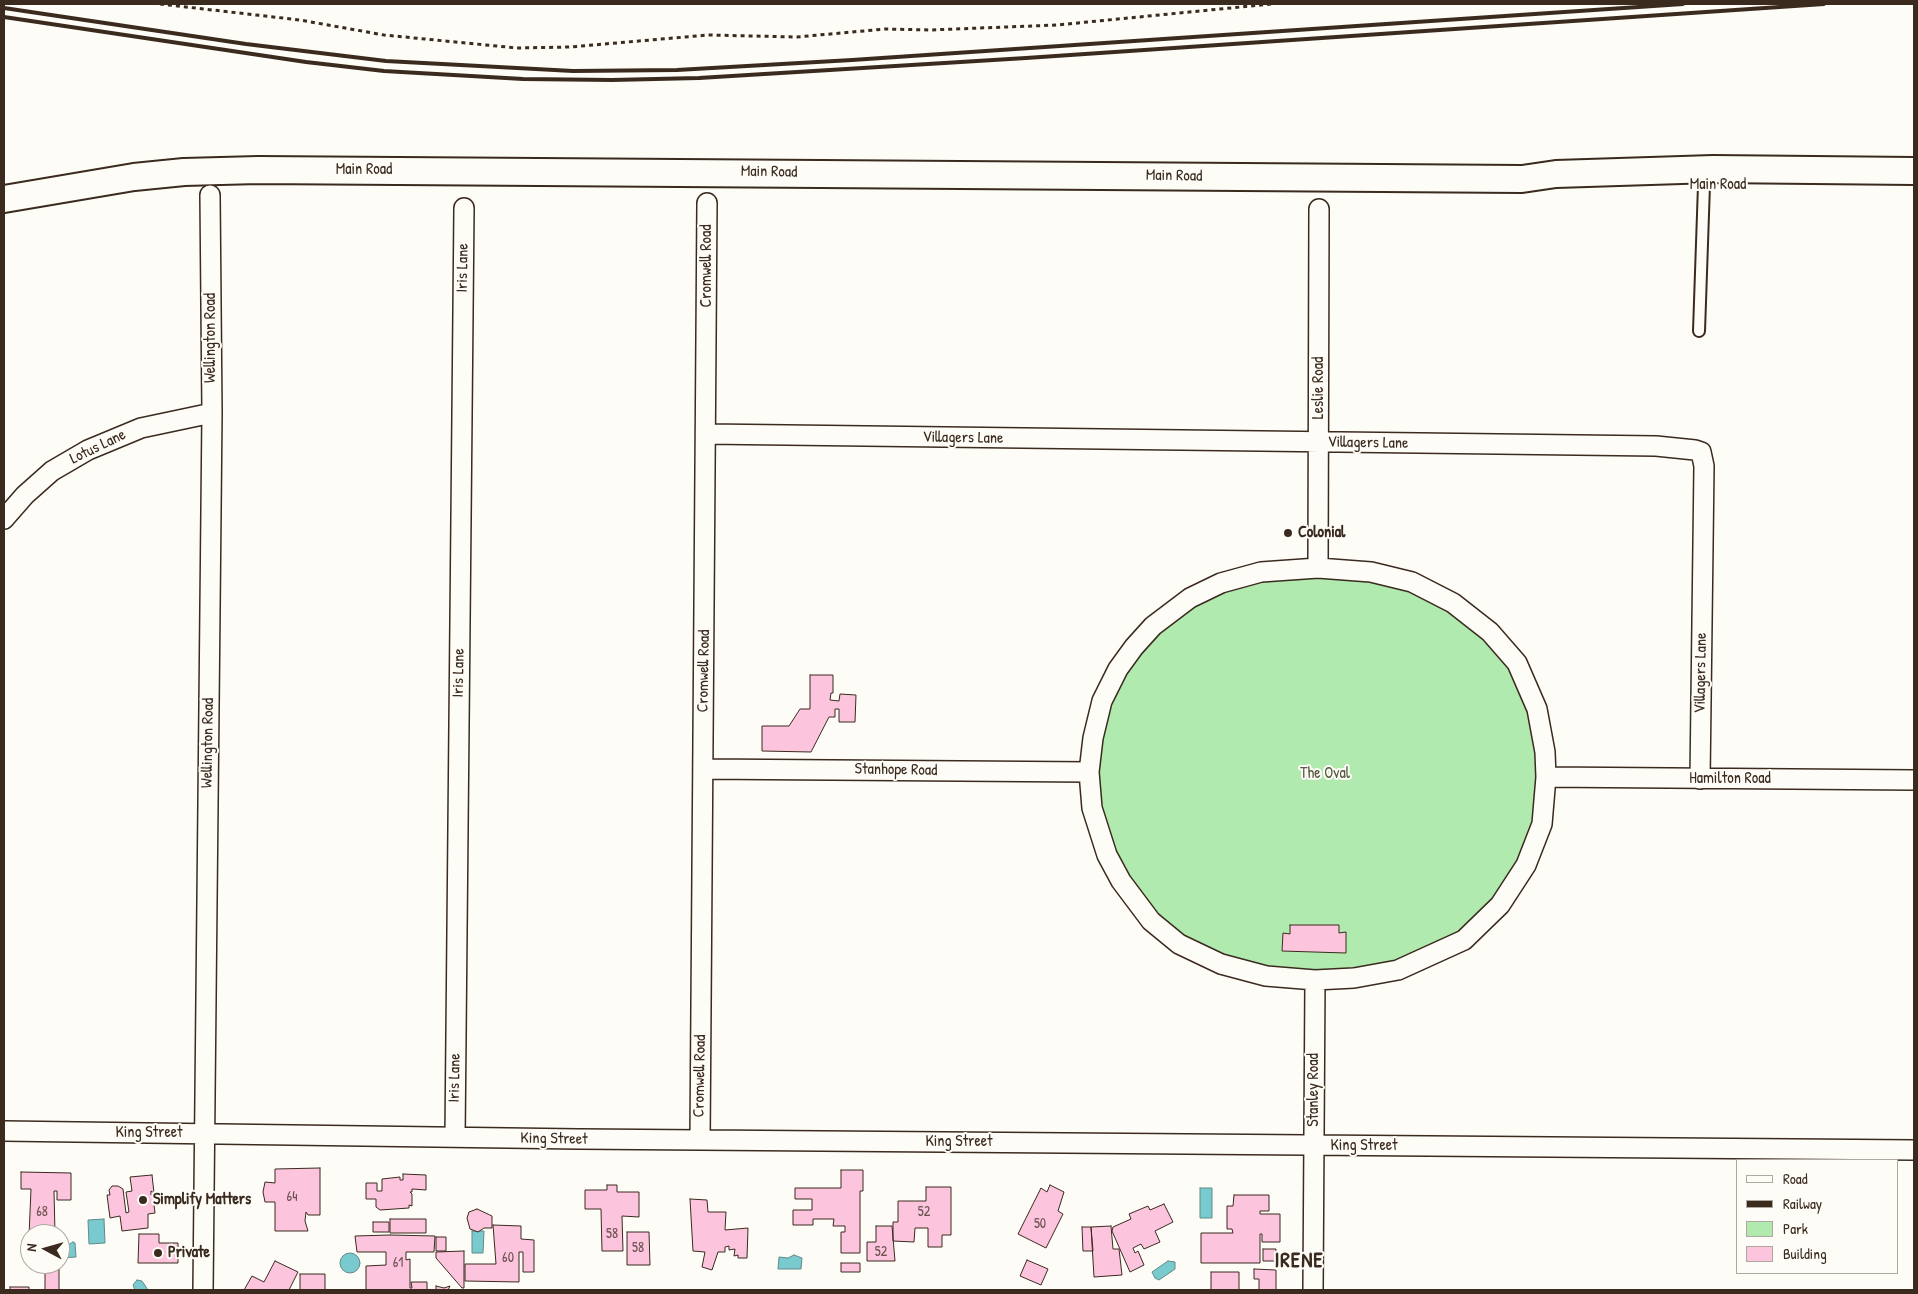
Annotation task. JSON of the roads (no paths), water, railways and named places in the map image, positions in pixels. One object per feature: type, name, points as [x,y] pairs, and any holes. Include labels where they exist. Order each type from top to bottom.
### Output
[{"type":"main road","name":"Main Road","points":[[9,199],[96,182],[142,176],[258,170],[1522,179],[1556,174],[1713,169],[1914,171]]},
{"type":"main road","name":"Main Road","points":[[1522,179],[1549,184],[1914,186]]},
{"type":"street","name":"Wellington Road","points":[[203,1290],[212,413],[210,195]]},
{"type":"street","name":"Cromwell Road","points":[[700,1140],[707,434],[707,203]]},
{"type":"street","name":"Iris Lane","points":[[455,1138],[464,208]]},
{"type":"street","name":"Leslie Road","points":[[1318,568],[1319,209]]},
{"type":"street","name":"Lotus Lane","points":[[4,519],[25,495],[52,471],[88,450],[142,428],[212,413]]},
{"type":"street","name":"Villagers Lane","points":[[707,434],[1692,448],[1701,452],[1704,466],[1700,779]]},
{"type":"street","points":[[1318,568],[1371,572],[1412,582],[1454,603],[1490,632],[1517,663],[1537,709],[1545,752],[1546,777],[1542,824],[1526,865],[1500,904],[1464,940],[1398,970],[1354,978],[1315,980],[1266,976],[1221,964],[1179,944],[1151,920],[1121,881],[1107,855],[1092,808],[1089,772],[1093,738],[1102,701],[1118,670],[1134,647],[1153,626],[1190,598],[1221,583],[1261,572],[1318,568]]},
{"type":"street","name":"Stanhope Road","points":[[703,769],[1089,772]]},
{"type":"street","name":"Hamilton Road","points":[[1546,777],[1914,780]]},
{"type":"street","name":"Stanley Road","points":[[1313,1290],[1315,980]]},
{"type":"street","name":"King Street","points":[[4,1132],[204,1133],[455,1138],[1914,1150]]},
{"type":"lane","points":[[1699,331],[1704,185]]},
{"type":"water","points":[[1200,1188],[1212,1188],[1212,1218],[1200,1218]]},
{"type":"water","points":[[104,1219],[105,1243],[89,1244],[88,1220]]},
{"type":"water","points":[[472,1231],[484,1231],[483,1253],[472,1253]]},
{"type":"water","points":[[75,1243],[76,1257],[70,1257],[70,1244]]},
{"type":"water","points":[[350,1253],[357,1256],[360,1263],[357,1270],[350,1273],[343,1270],[340,1263],[343,1256]]},
{"type":"water","points":[[794,1255],[802,1258],[801,1269],[778,1269],[779,1257],[788,1258]]},
{"type":"water","points":[[1168,1261],[1175,1262],[1175,1269],[1159,1280],[1155,1278],[1152,1272]]},
{"type":"water","points":[[137,1280],[142,1281],[148,1290],[135,1290],[133,1285]]},
{"type":"railway","points":[[4,8],[246,44],[386,61],[573,71],[677,70],[852,60],[1683,4]]},
{"type":"railway","points":[[4,17],[306,62],[384,71],[523,79],[612,80],[699,78],[1026,58],[1824,4]]},
{"type":"place","name":"Colonial","points":[[1288,533]]},
{"type":"place","name":"Simplify Matters","points":[[143,1200]]},
{"type":"place","name":"Private","points":[[158,1253]]},
{"type":"district","name":"IRENE","points":[[1299,1261]]},
{"type":"park label","name":"The Oval","points":[[1325,774]]}]
